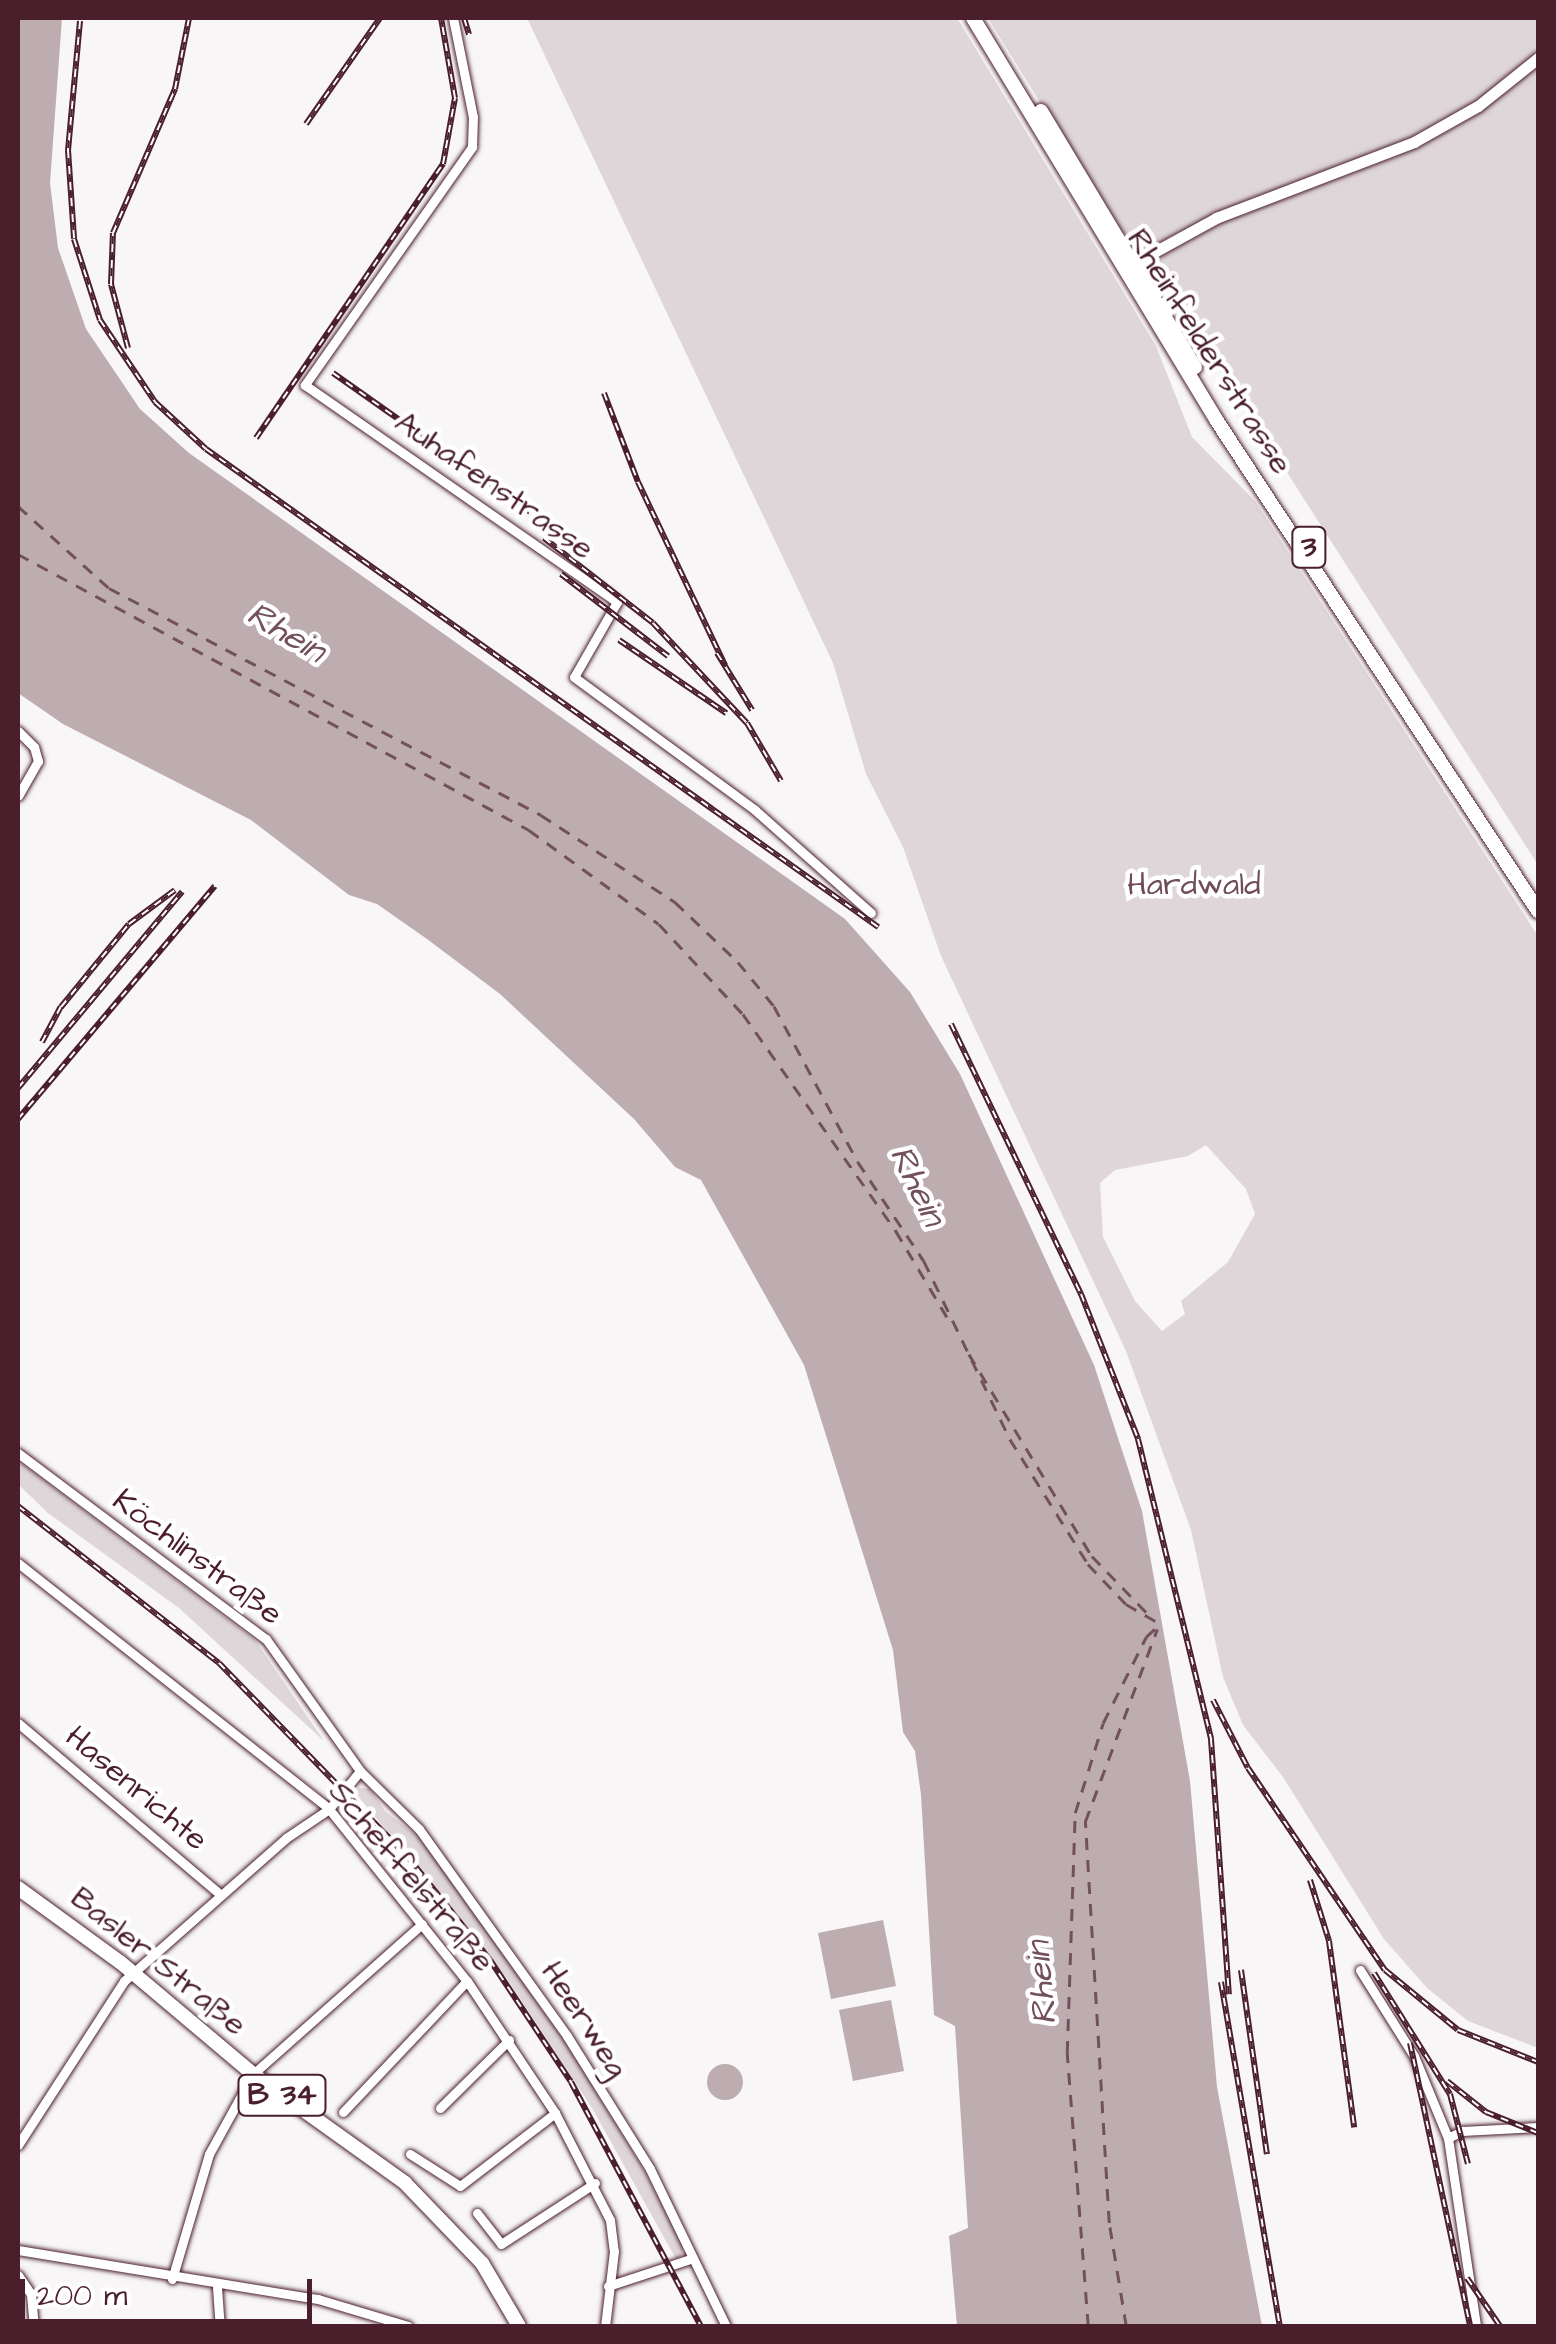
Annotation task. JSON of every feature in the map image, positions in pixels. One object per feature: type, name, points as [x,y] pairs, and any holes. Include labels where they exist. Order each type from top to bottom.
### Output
[{"type":"main road","name":"Rheinfelderstrasse","points":[[974,18],[1232,430],[1538,895]]},
{"type":"main road","name":"Rheinfelderstrasse","points":[[983,18],[1129,265],[1538,910]]},
{"type":"main road","name":"Basler Straße","points":[[18,1888],[444,2218],[519,2326]]},
{"type":"street","name":"Auhafenstrasse","points":[[453,18],[473,117],[472,147],[305,385],[617,602],[574,677],[756,810],[871,913]]},
{"type":"street","points":[[1129,265],[1216,218],[1414,142],[1478,106],[1538,58]]},
{"type":"street","points":[[18,731],[34,747],[38,761],[18,796]]},
{"type":"street","name":"Köchlinstraße","points":[[18,1453],[266,1640],[359,1773]]},
{"type":"street","name":"Scheffelstraße","points":[[18,1562],[329,1809],[467,1981],[554,2112],[595,2183],[610,2220],[605,2326]]},
{"type":"street","name":"Hasenrichte","points":[[18,1724],[221,1895]]},
{"type":"street","points":[[18,2144],[132,1973],[221,1895],[329,1809],[359,1773]]},
{"type":"street","name":"Heerweg","points":[[359,1773],[430,1844],[567,2036],[650,2169],[726,2326]]},
{"type":"street","points":[[172,2279],[198,2183],[254,2074],[422,1924]]},
{"type":"street","points":[[1360,1970],[1414,2056],[1448,2138],[1476,2326]]},
{"type":"street","points":[[343,2112],[467,1981]]},
{"type":"street","points":[[440,2108],[509,2040]]},
{"type":"street","points":[[410,2154],[460,2186],[554,2112]]},
{"type":"street","points":[[1448,2138],[1462,2131],[1538,2127]]},
{"type":"street","points":[[477,2212],[502,2244],[595,2183]]},
{"type":"street","points":[[18,2250],[217,2287],[318,2298],[408,2326]]},
{"type":"street","points":[[608,2286],[693,2258]]},
{"type":"street","points":[[18,2276],[31,2294],[34,2326]]},
{"type":"street","points":[[217,2287],[220,2326]]},
{"type":"green space","name":"Hardwald","points":[[527,18],[957,18],[1156,346],[1192,437],[1255,501],[1538,936],[1538,2048],[1468,2021],[1427,1988],[1384,1939],[1283,1777],[1243,1725],[1223,1677],[1191,1530],[1126,1351],[941,956],[903,847],[866,774],[833,663]],"holes":[[[1206,1145],[1246,1189],[1255,1214],[1228,1262],[1181,1301],[1185,1314],[1162,1331],[1135,1301],[1103,1237],[1100,1183],[1115,1170],[1188,1156]]]},
{"type":"green space","points":[[988,18],[1538,18],[1538,865],[1141,244],[1120,231]]},
{"type":"green space","points":[[18,1461],[255,1640],[324,1741],[179,1608],[48,1513],[18,1484]]},
{"type":"green space","points":[[359,1788],[370,1789],[385,1811],[421,1839],[544,2006],[646,2174],[683,2246],[681,2256],[676,2259],[592,2108],[507,1979],[355,1792]]},
{"type":"water","name":"Rhein","points":[[18,18],[62,18],[50,183],[58,248],[86,329],[140,409],[189,453],[845,919],[910,992],[960,1074],[1094,1365],[1142,1511],[1190,1781],[1217,2087],[1262,2326],[957,2326],[949,2236],[968,2228],[955,2026],[934,2015],[921,1795],[915,1751],[903,1732],[893,1650],[804,1365],[701,1180],[675,1167],[634,1119],[500,994],[427,939],[377,904],[349,895],[251,820],[63,724],[18,693]]},
{"type":"water","points":[[883,1920],[896,1986],[831,1999],[818,1933]]},
{"type":"water","points":[[891,2000],[904,2071],[853,2081],[839,2010]]},
{"type":"water","points":[[725,2064],[738,2069],[743,2082],[738,2095],[725,2100],[712,2095],[707,2082],[712,2069]]},
{"type":"ferry route","points":[[18,506],[109,588],[541,815],[675,902],[738,962],[774,1006],[858,1162],[924,1261],[1010,1439],[1088,1564],[1126,1604],[1160,1624]]},
{"type":"ferry route","points":[[18,554],[529,830],[659,924],[743,1014],[896,1231],[947,1317]]},
{"type":"ferry route","points":[[969,1354],[1092,1556],[1151,1617]]},
{"type":"ferry route","points":[[1088,2326],[1067,2053],[1075,1813],[1103,1723],[1146,1637],[1159,1625]]},
{"type":"ferry route","points":[[1126,2326],[1109,2223],[1085,1822],[1157,1629]]},
{"type":"railway","points":[[128,348],[111,284],[113,233],[175,89],[189,18]]},
{"type":"railway","points":[[306,124],[380,18]]},
{"type":"railway","points":[[256,438],[443,164],[455,98],[441,18]]},
{"type":"railway","points":[[464,18],[469,34]]},
{"type":"railway","points":[[80,21],[68,150],[74,239],[100,320],[155,402],[206,449],[878,927]]},
{"type":"railway","points":[[333,373],[530,512]]},
{"type":"railway","points":[[604,393],[638,482],[725,665]]},
{"type":"railway","points":[[544,538],[653,623],[747,723],[781,781]]},
{"type":"railway","points":[[561,574],[668,656]]},
{"type":"railway","points":[[619,640],[726,713]]},
{"type":"railway","points":[[717,653],[752,710]]},
{"type":"railway","points":[[18,1119],[215,886]]},
{"type":"railway","points":[[42,1042],[61,1007],[129,924],[175,890]]},
{"type":"railway","points":[[18,1088],[182,892]]},
{"type":"railway","points":[[951,1024],[1081,1294],[1138,1439],[1211,1739],[1229,1994]]},
{"type":"railway","points":[[18,1506],[219,1663],[407,1856],[490,1960],[571,2082],[701,2326]]},
{"type":"railway","points":[[1213,1700],[1248,1768],[1385,1970],[1458,2030],[1538,2062]]},
{"type":"railway","points":[[1310,1880],[1329,1941],[1354,2127]]},
{"type":"railway","points":[[1241,1970],[1267,2154]]},
{"type":"railway","points":[[1374,1973],[1450,2094],[1468,2164]]},
{"type":"railway","points":[[1221,1982],[1280,2326]]},
{"type":"railway","points":[[1410,2043],[1470,2326]]},
{"type":"railway","points":[[1447,2081],[1486,2112],[1538,2133]]},
{"type":"railway","points":[[1467,2278],[1500,2326]]}]
